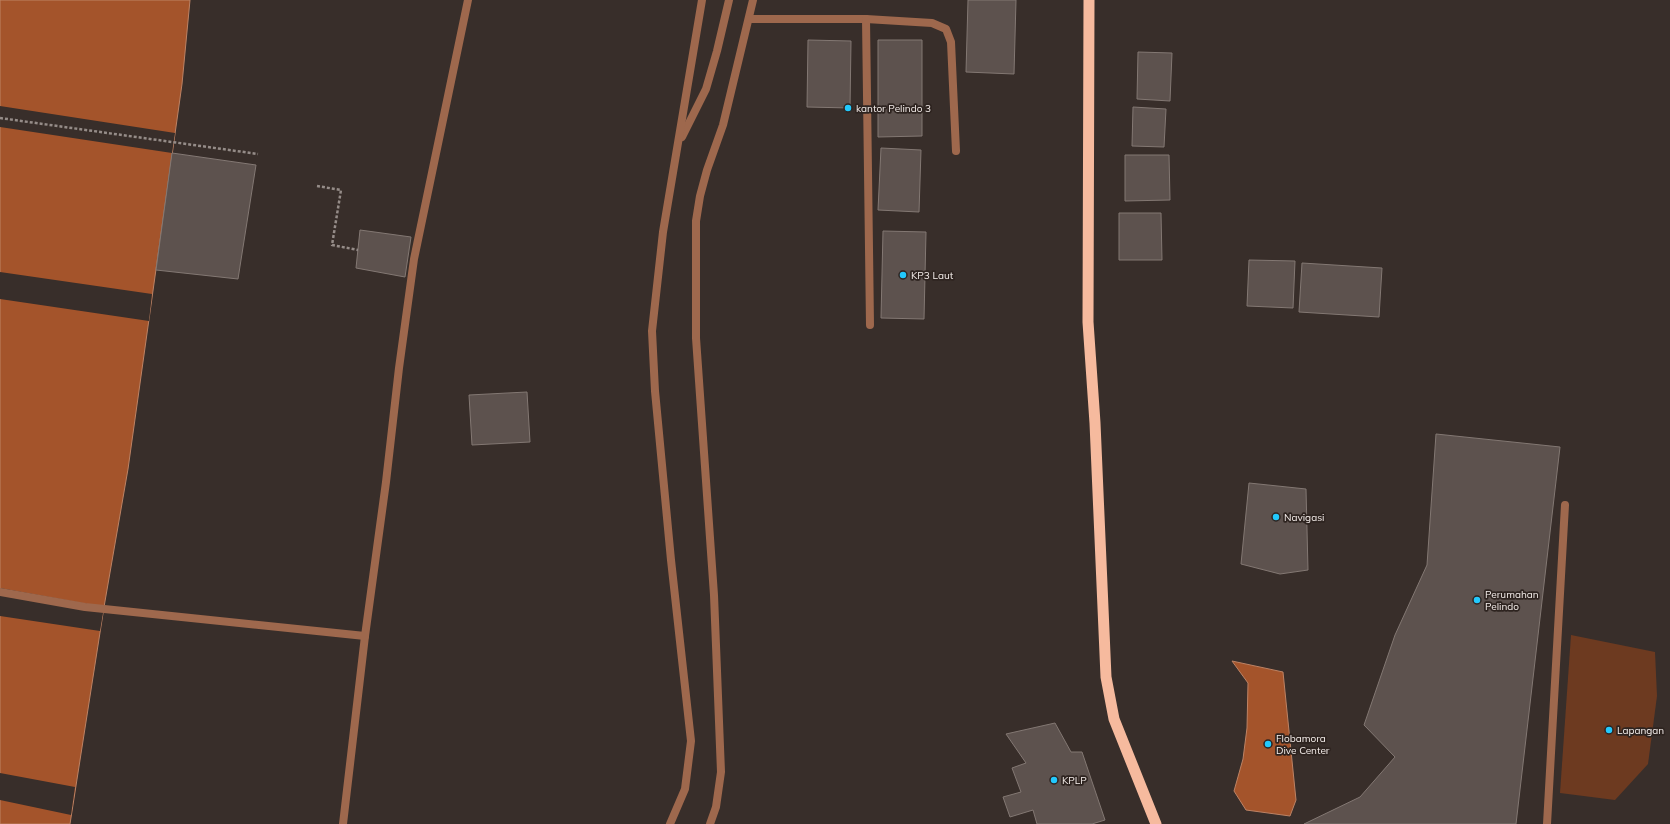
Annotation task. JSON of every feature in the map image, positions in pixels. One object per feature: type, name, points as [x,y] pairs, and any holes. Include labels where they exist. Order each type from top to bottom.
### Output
[{"type":"highway","points":[[1089,0],[1088,322],[1095,423],[1106,677],[1114,719],[1156,824]]},
{"type":"street","points":[[343,824],[365,636],[414,259],[468,0]]},
{"type":"street","points":[[670,824],[685,789],[691,741],[655,391],[652,331],[663,232],[702,0]]},
{"type":"street","points":[[678,145],[706,89],[729,0]]},
{"type":"street","points":[[710,824],[716,807],[721,772],[714,595],[696,338],[696,221],[704,183],[723,125],[749,19],[752,0]]},
{"type":"street","points":[[749,19],[866,19],[932,23],[946,29],[951,42],[956,151]]},
{"type":"street","points":[[866,19],[870,326]]},
{"type":"street","points":[[1547,824],[1565,505]]},
{"type":"street","points":[[0,592],[93,608],[365,636]]},
{"type":"path","points":[[0,118],[258,154]]},
{"type":"path","points":[[317,186],[341,190],[332,245],[358,250]]},
{"type":"shaded area","points":[[0,0],[190,0],[182,84],[128,469],[104,607],[70,824],[0,824]]},
{"type":"shaded area","name":"Lapangan","points":[[1571,635],[1655,652],[1657,696],[1648,764],[1615,800],[1560,793]]},
{"type":"shaded area","name":"Flobamora Dive Center","points":[[1232,661],[1283,672],[1296,800],[1290,816],[1246,810],[1234,791],[1243,759],[1247,728],[1248,683]]},
{"type":"pier","points":[[0,106],[175,133],[172,153],[0,127]]},
{"type":"pier","points":[[0,272],[152,294],[149,321],[0,299]]},
{"type":"pier","points":[[0,588],[104,607],[100,631],[0,616]]},
{"type":"pier","points":[[0,773],[75,787],[71,815],[0,800]]},
{"type":"building","points":[[968,0],[1016,0],[1014,74],[966,72]]},
{"type":"building","points":[[808,40],[851,41],[850,108],[807,107]]},
{"type":"building","points":[[878,40],[922,40],[922,136],[878,137]]},
{"type":"building","points":[[1138,52],[1172,53],[1170,101],[1137,99]]},
{"type":"building","points":[[1133,107],[1166,109],[1164,147],[1132,146]]},
{"type":"building","points":[[881,148],[921,150],[919,212],[878,210]]},
{"type":"building","points":[[172,153],[256,165],[238,279],[156,270]]},
{"type":"building","points":[[1125,155],[1169,155],[1170,200],[1125,201]]},
{"type":"building","points":[[1119,213],[1161,213],[1162,260],[1119,260]]},
{"type":"building","points":[[360,230],[411,237],[405,277],[356,268]]},
{"type":"building","name":"KP3 Laut","points":[[883,231],[926,232],[924,319],[881,318]]},
{"type":"building","points":[[1249,260],[1295,261],[1293,308],[1247,306]]},
{"type":"building","points":[[1302,263],[1382,268],[1379,317],[1299,312]]},
{"type":"building","points":[[527,392],[530,442],[472,445],[469,395]]},
{"type":"building","name":"Perumahan Pelindo","points":[[1436,434],[1560,447],[1516,824],[1304,824],[1360,797],[1395,757],[1364,725],[1395,635],[1427,565]]},
{"type":"building","name":"Navigasi","points":[[1249,483],[1306,489],[1308,570],[1280,574],[1241,564]]},
{"type":"building","name":"KPLP","points":[[1055,723],[1071,752],[1082,752],[1105,820],[1092,824],[1037,824],[1033,810],[1010,817],[1003,797],[1021,792],[1012,768],[1026,763],[1006,734]]},
{"type":"place","name":"kantor Pelindo 3","points":[[848,108]]},
{"type":"place","name":"KP3 Laut","points":[[903,275]]},
{"type":"place","name":"Navigasi","points":[[1276,517]]},
{"type":"place","name":"Perumahan Pelindo","points":[[1477,600]]},
{"type":"place","name":"Lapangan","points":[[1609,730]]},
{"type":"place","name":"Flobamora Dive Center","points":[[1268,744]]},
{"type":"place","name":"KPLP","points":[[1054,780]]}]
